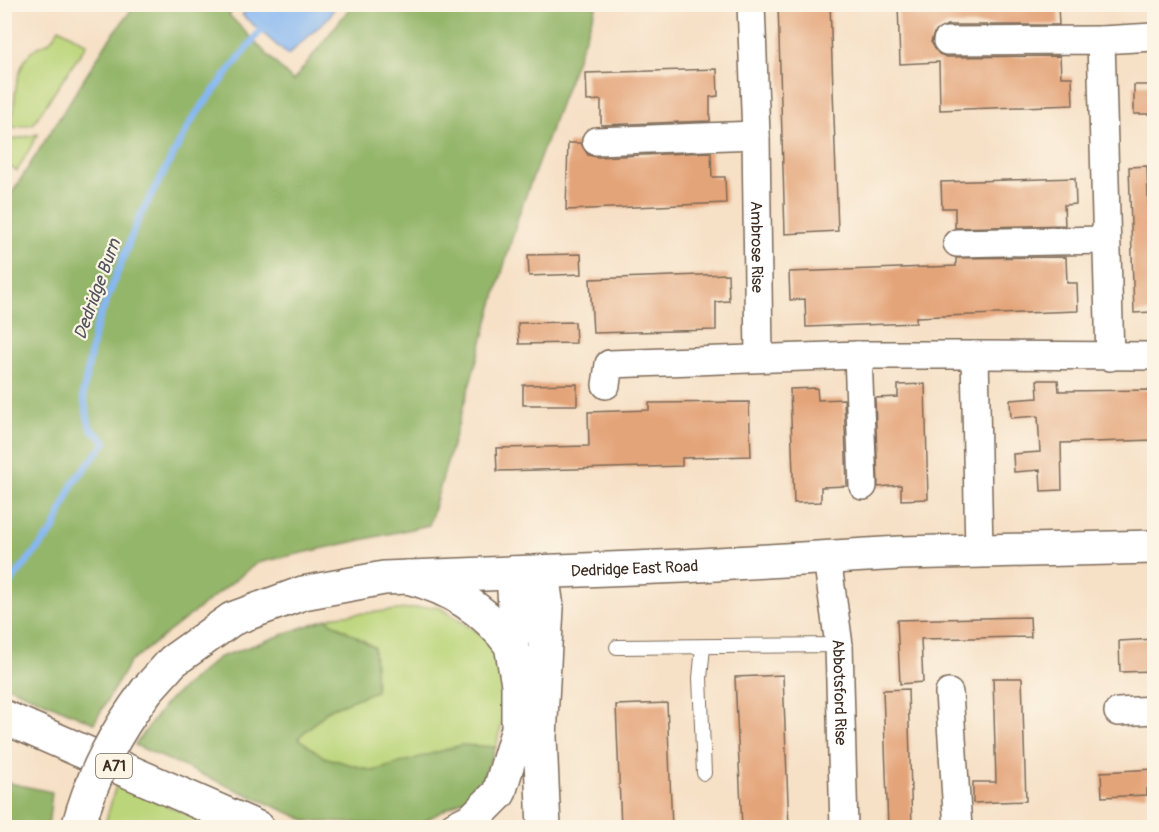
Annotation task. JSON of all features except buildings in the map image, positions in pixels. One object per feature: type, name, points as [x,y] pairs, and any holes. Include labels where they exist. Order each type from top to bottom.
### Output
[{"type":"street","name":"Ambrose Rise","points":[[751,4],[756,135],[759,358]]},
{"type":"street","points":[[947,41],[1101,40],[1155,37]]},
{"type":"street","points":[[1101,40],[1110,357]]},
{"type":"street","points":[[596,141],[756,135]]},
{"type":"street","points":[[957,243],[1105,240]]},
{"type":"street","points":[[858,355],[862,486]]},
{"type":"street","points":[[606,385],[609,364],[858,355],[1155,356]]},
{"type":"street","points":[[975,355],[979,552]]},
{"type":"street","name":"Dedridge East Road","points":[[78,828],[88,792],[121,725],[147,690],[173,661],[232,619],[303,593],[384,578],[827,558],[1155,547]]},
{"type":"street","name":"Abbotsford Rise","points":[[827,558],[839,645],[844,828]]},
{"type":"street","points":[[511,645],[528,573]]},
{"type":"street","points":[[528,573],[547,608],[540,737],[544,828]]},
{"type":"street","points":[[408,578],[443,588],[472,604],[501,630],[511,645],[518,684],[518,729],[499,793],[473,819],[456,828]]},
{"type":"street","points":[[949,693],[958,828]]},
{"type":"street","points":[[1118,712],[1155,710]]},
{"type":"street","name":"A71","points":[[4,717],[235,821],[258,828]]},
{"type":"lane","points":[[617,647],[839,645]]},
{"type":"lane","points":[[704,647],[700,678],[704,773]]},
{"type":"green space","points":[[136,4],[236,5],[229,15],[293,81],[352,5],[597,5],[519,214],[429,525],[257,563],[129,663],[94,723],[5,685],[5,204],[108,41]]},
{"type":"green space","points":[[59,28],[87,44],[33,124],[12,128],[16,87],[21,67],[32,51],[48,42]]},
{"type":"green space","points":[[38,134],[17,171],[5,163],[5,141]]},
{"type":"green space","points":[[437,606],[494,643],[507,700],[496,747],[415,826],[308,821],[135,745],[167,702],[218,658],[335,616]]},
{"type":"green space","points":[[326,619],[374,647],[376,691],[330,709],[298,738],[324,757],[373,771],[461,745],[496,747],[476,793],[415,826],[308,821],[135,745],[167,702],[218,658]]},
{"type":"green space","points":[[5,782],[52,792],[48,827],[5,827]]},
{"type":"green space","points":[[116,785],[187,814],[208,827],[104,828]]},
{"type":"water","points":[[252,4],[336,5],[329,17],[288,55],[242,15]]},
{"type":"waterway","name":"Dedridge Burn","points":[[4,590],[54,529],[73,483],[106,442],[90,428],[83,394],[95,330],[138,220],[193,118],[260,31]]}]
